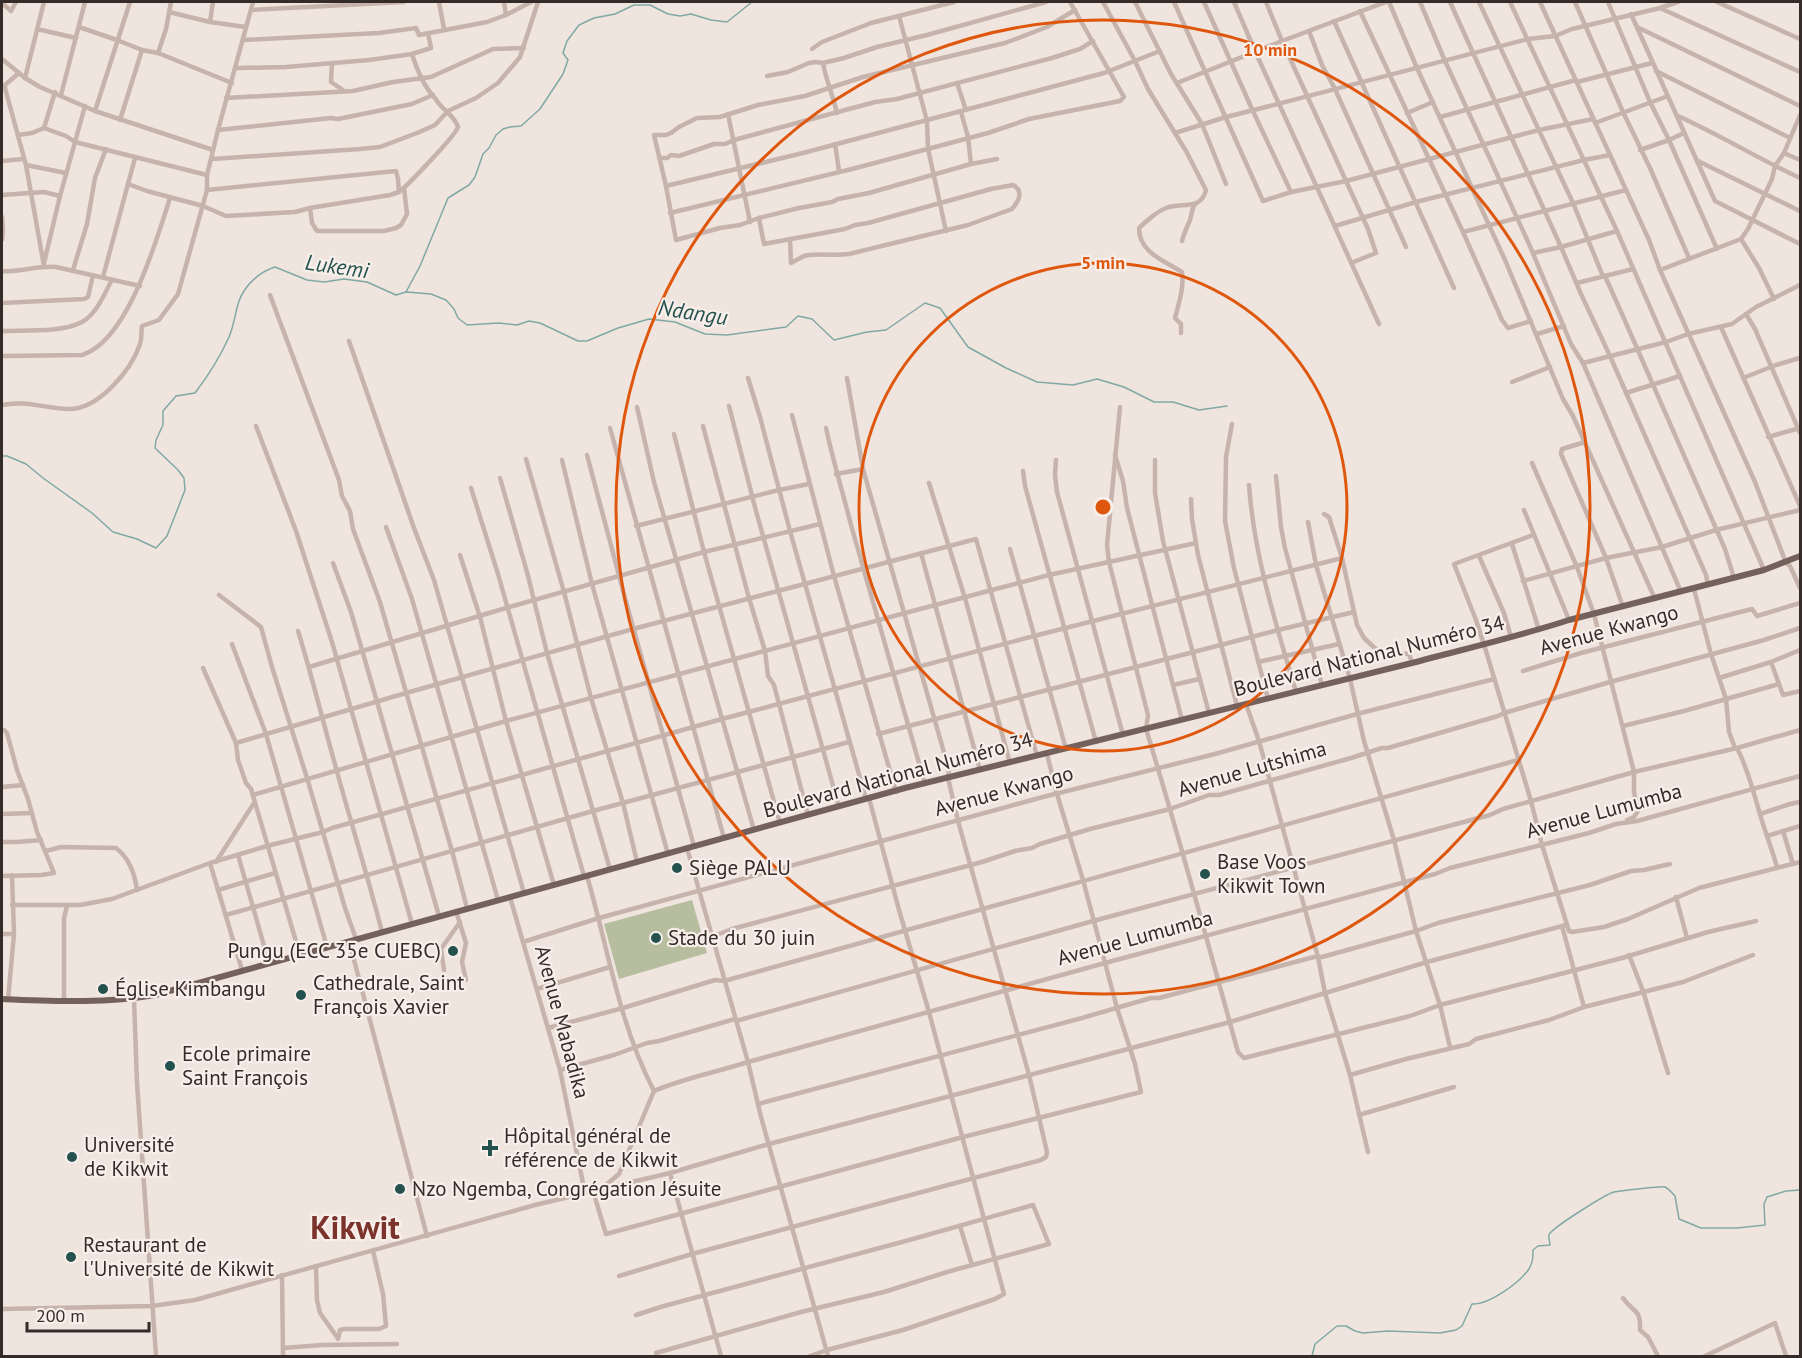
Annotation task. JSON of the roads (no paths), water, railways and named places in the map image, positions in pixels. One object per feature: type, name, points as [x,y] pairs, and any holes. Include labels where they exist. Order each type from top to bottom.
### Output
[{"type":"main road","name":"Boulevard National Numéro 34","points":[[5,999],[64,1001],[134,999],[166,992],[808,815],[1539,630],[1569,620],[1764,570],[1800,556]]},
{"type":"street","points":[[2,13],[4,5],[11,11],[16,2]]},
{"type":"street","points":[[25,78],[44,2]]},
{"type":"street","points":[[61,95],[85,2]]},
{"type":"street","points":[[95,111],[130,2]]},
{"type":"street","points":[[158,53],[166,30],[171,2]]},
{"type":"street","points":[[210,22],[213,2]]},
{"type":"street","points":[[2,405],[27,403],[70,410],[97,400],[129,366],[139,346],[142,326],[159,320],[178,294],[203,206],[213,150],[253,2]]},
{"type":"street","points":[[251,10],[404,2]]},
{"type":"street","points":[[439,2],[444,29]]},
{"type":"street","points":[[504,2],[506,15]]},
{"type":"street","points":[[243,40],[379,33],[416,27],[419,34],[428,33],[486,22],[531,2]]},
{"type":"street","points":[[212,159],[286,156],[380,147],[417,133],[435,124],[448,111],[476,98],[498,83],[520,57],[538,2]]},
{"type":"street","points":[[812,49],[822,42],[858,27],[954,2]]},
{"type":"street","points":[[767,76],[788,72],[809,63],[823,63],[906,41],[1046,2]]},
{"type":"street","points":[[670,213],[928,149],[1029,119],[1120,101],[1124,97],[1071,2]]},
{"type":"street","points":[[1103,2],[1148,89],[1204,183],[1206,190],[1203,199],[1191,209],[1191,218],[1182,241]]},
{"type":"street","points":[[1135,2],[1177,83],[1202,124],[1226,184]]},
{"type":"street","points":[[1173,2],[1263,201],[1291,192],[1346,182],[1539,130],[1594,121],[1668,96]]},
{"type":"street","points":[[1204,2],[1291,192]]},
{"type":"street","points":[[1234,2],[1379,324]]},
{"type":"street","points":[[1266,2],[1363,218],[1376,253],[1351,263]]},
{"type":"street","points":[[1177,83],[1387,2],[1490,225],[1550,367],[1655,599]]},
{"type":"street","points":[[1420,2],[1502,181],[1571,344],[1583,363],[1681,592]]},
{"type":"street","points":[[1450,2],[1562,247],[1706,574],[1708,585]]},
{"type":"street","points":[[1479,2],[1573,203],[1602,274],[1605,276],[1716,530],[1734,578]]},
{"type":"street","points":[[1510,2],[1617,231],[1764,570]]},
{"type":"street","points":[[1540,2],[1649,240],[1769,519],[1785,562],[1790,566],[1800,588]]},
{"type":"street","points":[[1575,2],[1689,258]]},
{"type":"street","points":[[1608,2],[1650,102],[1717,249]]},
{"type":"street","points":[[1175,133],[1252,110],[1528,39],[1554,36],[1572,28],[1678,2]]},
{"type":"street","points":[[1717,2],[1800,39]]},
{"type":"street","points":[[1660,8],[1800,72]]},
{"type":"street","points":[[997,159],[676,240],[654,135],[666,135],[697,118],[711,118],[758,105],[805,96],[863,77],[1005,43],[1047,27],[1075,10]]},
{"type":"street","points":[[1360,11],[1506,327],[1512,328],[1532,321]]},
{"type":"street","points":[[169,12],[210,22],[246,27]]},
{"type":"street","points":[[1631,14],[1715,201],[1800,244]]},
{"type":"street","points":[[899,16],[927,120],[928,149],[945,231]]},
{"type":"street","points":[[1334,21],[1454,288]]},
{"type":"street","points":[[78,27],[142,50],[158,53],[232,83]]},
{"type":"street","points":[[1637,27],[1800,106]]},
{"type":"street","points":[[37,29],[76,38]]},
{"type":"street","points":[[1309,31],[1322,65],[1374,173],[1406,247]]},
{"type":"street","points":[[236,68],[332,63],[412,54],[431,48],[428,33]]},
{"type":"street","points":[[659,158],[679,156],[714,144],[724,144],[1052,58],[1080,49],[1093,41]]},
{"type":"street","points":[[226,98],[344,91],[421,79],[451,69],[494,49],[524,48]]},
{"type":"street","points":[[120,120],[142,50]]},
{"type":"street","points":[[666,186],[963,111],[1110,71],[1160,51]]},
{"type":"street","points":[[128,184],[203,206],[226,216],[295,212],[399,192],[457,131],[458,126],[448,111],[442,108],[429,93],[417,71],[412,54]]},
{"type":"street","points":[[2,59],[40,87],[95,111],[213,150]]},
{"type":"street","points":[[332,63],[331,82],[344,91]]},
{"type":"street","points":[[823,63],[837,113]]},
{"type":"street","points":[[1440,117],[1652,63]]},
{"type":"street","points":[[1656,71],[1790,138]]},
{"type":"street","points":[[19,73],[5,85],[26,165],[44,266]]},
{"type":"street","points":[[957,83],[971,164]]},
{"type":"street","points":[[44,128],[55,92]]},
{"type":"street","points":[[218,130],[338,119],[412,105],[433,95]]},
{"type":"street","points":[[1407,113],[1433,102]]},
{"type":"street","points":[[44,266],[60,196],[85,106]]},
{"type":"street","points":[[728,114],[750,222]]},
{"type":"street","points":[[1660,270],[1741,239],[1772,179],[1775,166],[1784,153],[1800,115]]},
{"type":"street","points":[[1678,116],[1800,178]]},
{"type":"street","points":[[18,135],[44,128],[75,142],[207,176]]},
{"type":"street","points":[[1640,150],[1684,132]]},
{"type":"street","points":[[835,144],[839,171]]},
{"type":"street","points":[[73,270],[87,224],[95,178],[106,149]]},
{"type":"street","points":[[1784,153],[1800,160]]},
{"type":"street","points":[[1335,226],[1416,202],[1610,155]]},
{"type":"street","points":[[103,277],[135,158]]},
{"type":"street","points":[[2,161],[23,159]]},
{"type":"street","points":[[1698,161],[1800,211]]},
{"type":"street","points":[[26,165],[66,173]]},
{"type":"street","points":[[207,190],[396,171],[399,192]]},
{"type":"street","points":[[759,218],[764,244],[790,239],[845,229],[991,189],[1016,186],[1020,195],[1016,204],[1006,212],[968,225],[836,256],[804,256],[791,262],[790,239]]},
{"type":"street","points":[[310,208],[312,223],[317,231],[384,231],[401,225],[407,214],[404,188]]},
{"type":"street","points":[[1463,232],[1626,190]]},
{"type":"street","points":[[2,195],[44,192],[60,196]]},
{"type":"street","points":[[2,357],[82,355],[92,352],[108,339],[140,286],[170,198]]},
{"type":"street","points":[[1181,333],[1181,324],[1175,318],[1184,281],[1182,272],[1166,264],[1144,246],[1139,237],[1139,228],[1163,209],[1179,204],[1195,204]]},
{"type":"street","points":[[2,217],[2,240]]},
{"type":"street","points":[[1533,253],[1617,231]]},
{"type":"street","points":[[1741,239],[1774,299]]},
{"type":"street","points":[[2,271],[44,266],[73,270],[140,286]]},
{"type":"street","points":[[1577,283],[1633,268]]},
{"type":"street","points":[[2,303],[84,299],[88,297],[93,275]]},
{"type":"street","points":[[2,331],[50,330],[83,322],[96,309],[112,280]]},
{"type":"street","points":[[1583,363],[1731,324],[1800,285]]},
{"type":"street","points":[[270,295],[339,480],[342,496],[350,511],[353,529],[380,602],[467,908]]},
{"type":"street","points":[[1746,314],[1753,324],[1800,430],[1768,436]]},
{"type":"street","points":[[1537,334],[1564,326]]},
{"type":"street","points":[[1523,581],[1606,558],[1662,547],[1716,530],[1769,519],[1800,508],[1721,327]]},
{"type":"street","points":[[349,341],[434,580],[524,893]]},
{"type":"street","points":[[1743,378],[1776,365],[1800,359]]},
{"type":"street","points":[[1512,382],[1550,367]]},
{"type":"street","points":[[1626,393],[1680,376]]},
{"type":"street","points":[[748,378],[834,690],[881,841],[941,1054],[1004,1294],[903,1330],[810,1356]]},
{"type":"street","points":[[619,1276],[692,1254],[1041,1160],[1046,1156],[1040,1118],[1029,1075],[958,820],[948,778],[949,770],[863,469],[847,378]]},
{"type":"street","points":[[729,406],[838,807]]},
{"type":"street","points":[[637,407],[649,462],[754,830]]},
{"type":"street","points":[[1120,407],[1107,545],[1109,561],[1148,715],[1146,729],[1238,1052],[1244,1058],[1410,1016],[1440,1005],[1756,921]]},
{"type":"street","points":[[792,415],[834,576],[896,792]]},
{"type":"street","points":[[1232,424],[1226,457],[1226,521],[1238,584],[1268,699]]},
{"type":"street","points":[[256,426],[296,531],[337,660],[412,924]]},
{"type":"street","points":[[703,426],[765,651],[768,676],[774,685],[808,815]]},
{"type":"street","points":[[610,428],[724,838]]},
{"type":"street","points":[[826,428],[836,474],[925,784]]},
{"type":"street","points":[[674,434],[704,552],[780,823]]},
{"type":"street","points":[[1585,442],[1562,450],[1561,454],[1606,558],[1623,607]]},
{"type":"street","points":[[587,455],[633,629],[679,787],[699,892],[711,937],[748,1062],[827,1353]]},
{"type":"street","points":[[1115,455],[1121,470],[1126,508],[1182,720]]},
{"type":"street","points":[[526,459],[591,698],[623,803],[637,862]]},
{"type":"street","points":[[562,460],[592,584],[668,854]]},
{"type":"street","points":[[1056,460],[1055,475],[1058,492],[1123,735]]},
{"type":"street","points":[[1155,460],[1156,502],[1166,550],[1191,652],[1209,713]]},
{"type":"street","points":[[1532,463],[1577,567],[1594,614],[1634,772],[1634,792],[1638,811],[1634,816],[1616,824]]},
{"type":"street","points":[[836,474],[863,469]]},
{"type":"street","points":[[1023,471],[1025,486],[1096,742]]},
{"type":"street","points":[[1276,476],[1281,527],[1290,570],[1322,685]]},
{"type":"street","points":[[500,478],[547,653],[610,869]]},
{"type":"street","points":[[929,483],[950,545],[1010,763]]},
{"type":"street","points":[[636,526],[779,489],[809,484]]},
{"type":"street","points":[[1249,486],[1252,521],[1264,578],[1296,692]]},
{"type":"street","points":[[471,488],[551,766],[599,918],[610,967],[634,1048],[654,1091],[619,1174],[607,1184],[606,1188]]},
{"type":"street","points":[[1191,499],[1196,543],[1238,706]]},
{"type":"street","points":[[1524,510],[1569,620]]},
{"type":"street","points":[[1324,514],[1329,517],[1342,558],[1361,634],[1375,649],[1385,653],[1409,654],[1412,663]]},
{"type":"street","points":[[1308,522],[1316,565],[1350,679],[1357,714],[1450,1047]]},
{"type":"street","points":[[309,667],[704,552],[820,524]]},
{"type":"street","points":[[386,527],[422,634],[498,900]]},
{"type":"street","points":[[1533,536],[1454,564],[1476,620],[1531,801],[1557,893],[1584,1008]]},
{"type":"street","points":[[236,743],[633,629],[976,539],[1037,756]]},
{"type":"street","points":[[253,795],[506,721],[878,620],[1049,575],[1196,543]]},
{"type":"street","points":[[1512,544],[1539,630]]},
{"type":"street","points":[[1010,549],[1066,749]]},
{"type":"street","points":[[921,554],[980,770]]},
{"type":"street","points":[[459,555],[480,617],[506,721],[554,885]]},
{"type":"street","points":[[1479,556],[1504,613],[1511,637]]},
{"type":"street","points":[[12,905],[66,906],[112,899],[267,846],[607,750],[949,658],[1342,558]]},
{"type":"street","points":[[333,563],[351,612],[378,701],[439,916]]},
{"type":"street","points":[[1694,589],[1711,654],[1726,699],[1730,732],[1746,765],[1777,867]]},
{"type":"street","points":[[219,595],[261,627],[338,884],[427,1236]]},
{"type":"street","name":"Avenue Kwango","points":[[1523,671],[1602,647],[1752,609],[1757,616],[1791,608],[1800,603]]},
{"type":"street","points":[[878,734],[1354,612]]},
{"type":"street","name":"Avenue Lutshima","points":[[711,937],[732,929],[1032,848],[1209,795],[1219,795],[1498,717],[1504,713],[1610,681],[1764,640],[1800,628]]},
{"type":"street","points":[[298,631],[336,770],[368,875],[382,932]]},
{"type":"street","points":[[232,644],[266,734],[327,947]]},
{"type":"street","points":[[1258,662],[1339,644]]},
{"type":"street","points":[[1719,678],[1771,662],[1800,650]]},
{"type":"street","points":[[1771,662],[1783,696],[1800,691]]},
{"type":"street","points":[[203,668],[236,743],[238,760],[253,795],[300,955]]},
{"type":"street","points":[[1173,685],[1199,679]]},
{"type":"street","name":"Avenue Kwango","points":[[523,942],[599,918],[958,820],[1494,679]]},
{"type":"street","points":[[1623,726],[1779,684]]},
{"type":"street","points":[[1246,704],[1282,824],[1318,957],[1325,993],[1350,1075],[1368,1152]]},
{"type":"street","points":[[2,730],[7,733],[22,785],[54,873],[2,876]]},
{"type":"street","points":[[560,1070],[647,1043],[1490,815],[1634,772],[1800,730]]},
{"type":"street","points":[[226,915],[567,818],[849,742]]},
{"type":"street","points":[[592,1191],[606,1234],[963,1137],[1141,1092],[1047,754]]},
{"type":"street","points":[[548,1028],[1518,759]]},
{"type":"street","name":"Avenue Lumumba","points":[[654,1091],[748,1062],[1404,883],[1450,868],[1616,824],[1637,821],[1800,776]]},
{"type":"street","points":[[2,787],[22,785]]},
{"type":"street","points":[[242,970],[218,890],[213,863],[254,802]]},
{"type":"street","points":[[1760,814],[1800,802]]},
{"type":"street","points":[[2,814],[32,813]]},
{"type":"street","points":[[1767,836],[1800,826]]},
{"type":"street","points":[[1783,831],[1793,864]]},
{"type":"street","points":[[2,842],[41,840]]},
{"type":"street","points":[[46,851],[61,847],[117,848],[124,855],[134,873],[138,890]]},
{"type":"street","points":[[238,855],[269,963]]},
{"type":"street","points":[[1564,925],[1572,932],[1604,927],[1699,888],[1800,862]]},
{"type":"street","points":[[758,1104],[1117,1008],[1233,980],[1438,923],[1590,885],[1631,871],[1670,864]]},
{"type":"street","points":[[218,890],[275,873]]},
{"type":"street","points":[[5,999],[14,934],[12,875]]},
{"type":"street","name":"Avenue Mabadika","points":[[510,897],[560,1070],[585,1192]]},
{"type":"street","points":[[1676,897],[1687,939]]},
{"type":"street","points":[[64,1001],[66,906]]},
{"type":"street","points":[[456,911],[466,943],[462,962],[466,980]]},
{"type":"street","points":[[444,970],[441,949],[459,922]]},
{"type":"street","points":[[2,1309],[152,1306],[195,1300],[526,1207],[670,1173],[769,1144],[1230,1022],[1564,925]]},
{"type":"street","points":[[2,934],[14,934]]},
{"type":"street","points":[[1350,1075],[1450,1047],[1469,1044],[1476,1039],[1549,1020],[1643,991],[1683,982],[1753,954]]},
{"type":"street","points":[[1629,955],[1643,991],[1668,1073]]},
{"type":"street","points":[[537,989],[610,967]]},
{"type":"street","points":[[134,999],[137,1083],[156,1356]]},
{"type":"street","points":[[1359,1115],[1454,1087]]},
{"type":"street","points":[[670,1173],[721,1356]]},
{"type":"street","points":[[636,1315],[1033,1206],[1049,1244],[884,1292],[656,1353]]},
{"type":"street","points":[[960,1226],[972,1265]]},
{"type":"street","points":[[338,1339],[338,1333],[344,1329],[379,1329],[386,1326],[383,1294],[373,1251]]},
{"type":"street","points":[[316,1266],[317,1300],[320,1312],[341,1344]]},
{"type":"street","points":[[282,1275],[283,1356]]},
{"type":"street","points":[[1623,1298],[1638,1314],[1641,1319],[1640,1330],[1648,1337],[1658,1356]]},
{"type":"street","points":[[1705,1356],[1775,1323],[1786,1356]]},
{"type":"street","points":[[282,1348],[341,1344],[397,1344]]},
{"type":"waterway","name":"Lukemi","points":[[406,292],[420,266],[448,198],[469,185],[475,177],[483,154],[496,135],[503,129],[521,126],[540,109],[563,74],[568,60],[563,53],[567,41],[579,25],[594,18],[615,14],[634,5],[650,5],[668,14],[680,16],[691,14],[727,22],[752,2]]},
{"type":"waterway","name":"Ndangu","points":[[2,456],[26,464],[92,513],[113,532],[137,539],[156,548],[167,536],[185,490],[184,478],[155,448],[163,425],[163,411],[176,396],[195,393],[214,366],[225,344],[239,301],[245,290],[258,276],[275,267],[307,280],[324,282],[344,279],[367,282],[396,295],[406,292],[431,294],[446,300],[458,318],[467,325],[499,323],[517,325],[529,321],[540,323],[578,341],[587,341],[618,328],[649,319],[675,322],[705,334],[727,335],[786,327],[798,316],[812,319],[834,340],[886,330],[925,303],[940,308],[968,347],[1037,382],[1073,385],[1097,379],[1124,387],[1154,402],[1173,402],[1199,410],[1227,406]]},
{"type":"waterway","points":[[1312,1356],[1315,1344],[1337,1326],[1346,1326],[1363,1333],[1388,1331],[1440,1333],[1456,1330],[1462,1326],[1472,1304],[1495,1297],[1524,1275],[1531,1264],[1533,1250],[1538,1246],[1550,1245],[1549,1236],[1558,1226],[1614,1192],[1665,1187],[1675,1196],[1679,1219],[1701,1228],[1737,1228],[1765,1225],[1764,1204],[1767,1197],[1786,1191],[1800,1190]]},
{"type":"place","name":"Siège PALU","points":[[677,868]]},
{"type":"place","name":"Base Voos Kikwit Town","points":[[1205,874]]},
{"type":"place","name":"Stade du 30 juin","points":[[656,938]]},
{"type":"place","name":"Pungu (ECC 35e CUEBC)","points":[[453,951]]},
{"type":"place","name":"Église Kimbangu","points":[[103,989]]},
{"type":"place","name":"Cathedrale, Saint François Xavier","points":[[301,995]]},
{"type":"place","name":"Ecole primaire Saint François","points":[[170,1066]]},
{"type":"place","name":"Hôpital général de référence de Kikwit","points":[[490,1148]]},
{"type":"place","name":"Université de Kikwit","points":[[72,1157]]},
{"type":"place","name":"Nzo Ngemba, Congrégation Jésuite","points":[[400,1189]]},
{"type":"place","name":"Restaurant de l'Université de Kikwit","points":[[71,1257]]},
{"type":"district","name":"Kikwit","points":[[355,1227]]}]
